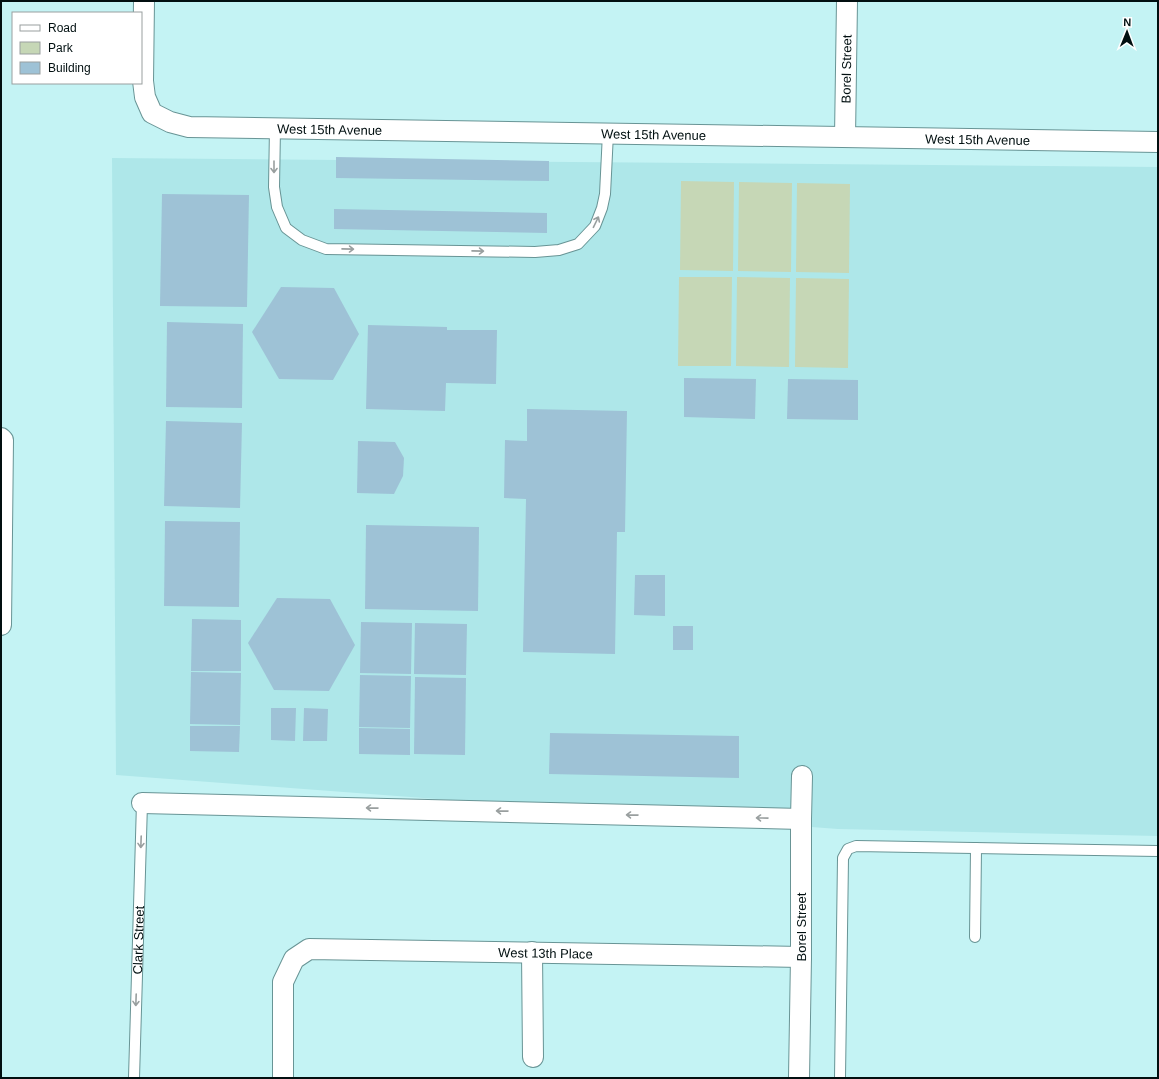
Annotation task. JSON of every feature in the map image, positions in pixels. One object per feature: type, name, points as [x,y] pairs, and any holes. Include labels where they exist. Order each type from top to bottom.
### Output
[{"type":"street","name":"West 15th Avenue","points":[[144,1],[143,81],[145,97],[152,113],[170,122],[189,127],[1158,142]]},
{"type":"street","name":"Borel Street","points":[[845,137],[847,1]]},
{"type":"street","points":[[1,438],[3,440],[1,625]]},
{"type":"street","name":"Borel Street","points":[[799,1078],[802,776]]},
{"type":"street","points":[[142,803],[801,819]]},
{"type":"street","name":"West 13th Place","points":[[283,1078],[283,982],[294,959],[309,949],[801,957]]},
{"type":"street","points":[[532,952],[533,1057]]},
{"type":"lane","points":[[275,128],[274,187],[277,207],[286,228],[302,240],[326,249],[535,252],[559,250],[578,244],[595,226],[606,194],[608,133]]},
{"type":"lane","name":"Clark Street","points":[[134,1078],[142,803]]},
{"type":"lane","points":[[840,1078],[843,858],[848,849],[856,846],[1158,851]]},
{"type":"lane","points":[[975,937],[976,848]]},
{"type":"shaded area","points":[[112,158],[1158,167],[1158,836],[838,829],[116,775]]},
{"type":"green space","points":[[681,181],[734,182],[733,271],[680,270]]},
{"type":"green space","points":[[739,182],[792,183],[791,272],[738,271]]},
{"type":"green space","points":[[797,183],[850,184],[849,273],[796,272]]},
{"type":"green space","points":[[679,277],[732,277],[731,366],[678,366]]},
{"type":"green space","points":[[737,277],[790,278],[789,367],[736,366]]},
{"type":"green space","points":[[796,278],[849,279],[848,368],[795,367]]},
{"type":"building","points":[[336,157],[549,161],[549,181],[336,178]]},
{"type":"building","points":[[162,194],[249,195],[247,307],[160,306]]},
{"type":"building","points":[[334,209],[547,213],[547,233],[334,229]]},
{"type":"building","points":[[281,287],[334,288],[359,334],[333,380],[279,379],[252,332]]},
{"type":"building","points":[[167,322],[243,324],[242,408],[166,407]]},
{"type":"building","points":[[368,325],[447,327],[447,330],[497,330],[496,384],[446,383],[445,411],[366,409]]},
{"type":"building","points":[[684,378],[756,379],[755,419],[684,417]]},
{"type":"building","points":[[788,379],[858,380],[858,420],[787,419]]},
{"type":"building","points":[[527,409],[627,411],[625,532],[617,532],[615,654],[523,652],[526,499],[504,498],[505,440],[527,441]]},
{"type":"building","points":[[166,421],[242,423],[240,508],[164,506]]},
{"type":"building","points":[[358,441],[395,442],[404,458],[403,476],[394,494],[357,493]]},
{"type":"building","points":[[165,521],[240,522],[239,607],[164,606]]},
{"type":"building","points":[[366,525],[479,527],[478,611],[365,609]]},
{"type":"building","points":[[635,575],[665,575],[665,616],[634,615]]},
{"type":"building","points":[[277,598],[330,599],[355,645],[329,691],[274,690],[248,643]]},
{"type":"building","points":[[192,619],[241,620],[241,671],[191,671]]},
{"type":"building","points":[[361,622],[412,623],[411,674],[360,673]]},
{"type":"building","points":[[415,623],[467,624],[466,675],[414,674]]},
{"type":"building","points":[[673,626],[693,626],[693,650],[673,650]]},
{"type":"building","points":[[191,672],[241,673],[240,725],[190,724]]},
{"type":"building","points":[[360,675],[411,676],[410,728],[359,727]]},
{"type":"building","points":[[415,677],[466,678],[465,755],[414,754]]},
{"type":"building","points":[[271,708],[296,708],[295,741],[271,740]]},
{"type":"building","points":[[304,708],[328,709],[327,741],[303,741]]},
{"type":"building","points":[[190,726],[240,726],[239,752],[190,751]]},
{"type":"building","points":[[359,728],[410,729],[410,755],[359,754]]},
{"type":"building","points":[[550,733],[739,736],[739,778],[549,774]]}]
